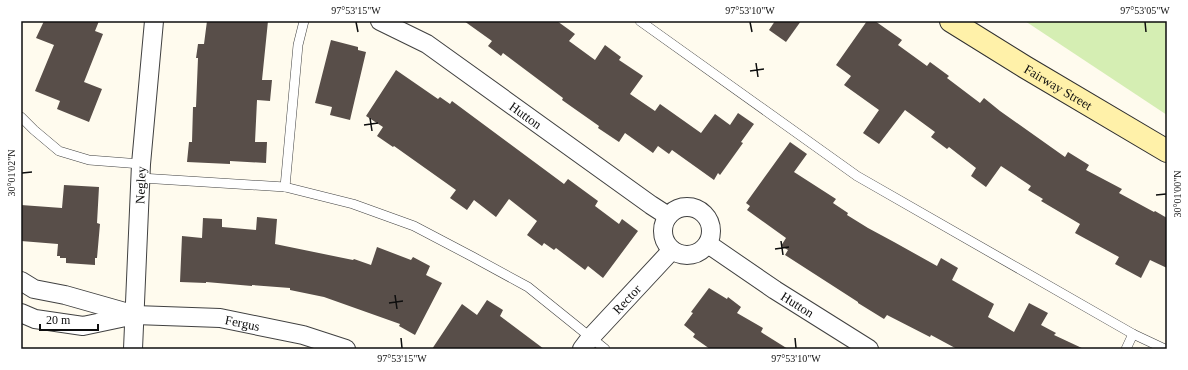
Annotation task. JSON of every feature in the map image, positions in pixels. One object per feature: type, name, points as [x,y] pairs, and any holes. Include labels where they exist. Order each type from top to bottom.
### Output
[{"type":"street","name":"Negley","points":[[133,349],[141,171],[154,21]]},
{"type":"street","name":"Hutton","points":[[380,21],[427,44],[651,206],[668,216]]},
{"type":"street","name":"Fairway Street","points":[[951,21],[1025,67],[1167,151]]},
{"type":"street","points":[[681,208],[697,210],[704,214],[712,229],[708,244],[697,253],[690,255],[681,254],[672,250],[663,238],[663,230],[668,216],[681,208]]},
{"type":"street","name":"Hutton","points":[[708,244],[775,290],[869,349]]},
{"type":"street","name":"Rector","points":[[587,343],[672,250]]},
{"type":"street","name":"Fergus","points":[[21,281],[34,289],[65,295],[135,315],[220,318],[303,335],[346,349]]},
{"type":"street","name":"Fergus","points":[[21,313],[35,319],[83,326],[135,315]]},
{"type":"lane","points":[[285,187],[298,45],[304,21]]},
{"type":"lane","points":[[640,21],[857,176],[1133,334],[1165,349]]},
{"type":"lane","points":[[21,117],[59,151],[89,160],[141,171],[285,187],[353,204],[414,226],[473,256],[528,287],[587,343],[605,349]]},
{"type":"lane","points":[[1126,349],[1133,334]]},
{"type":"green space","points":[[1025,21],[1167,21],[1167,115]]},
{"type":"building","points":[[44,21],[99,21],[95,31],[103,34],[84,82],[102,89],[89,122],[57,109],[60,101],[35,91],[54,45],[36,38]]},
{"type":"building","points":[[207,21],[268,21],[262,80],[272,80],[270,101],[257,100],[255,142],[267,142],[266,163],[230,161],[230,164],[187,162],[189,142],[192,142],[193,107],[196,107],[198,58],[196,58],[198,44],[204,44]]},
{"type":"building","points":[[464,21],[557,21],[575,34],[569,41],[595,60],[605,45],[621,57],[619,60],[643,76],[630,94],[655,111],[660,104],[701,133],[715,114],[730,125],[738,113],[754,124],[741,142],[743,143],[720,175],[718,173],[714,180],[672,150],[669,154],[658,146],[653,153],[625,133],[619,142],[598,128],[599,126],[562,100],[563,98],[503,53],[501,56],[488,46],[492,41]]},
{"type":"building","points":[[775,21],[801,21],[786,42],[769,30]]},
{"type":"building","points":[[867,21],[875,21],[902,40],[898,45],[927,66],[930,62],[949,76],[947,78],[980,103],[984,98],[1065,157],[1068,152],[1089,165],[1086,170],[1122,189],[1119,193],[1167,218],[1167,268],[1150,260],[1141,278],[1115,264],[1119,257],[1075,233],[1080,224],[1041,201],[1043,199],[1028,190],[1031,186],[1001,166],[986,187],[971,176],[976,168],[949,147],[947,149],[931,137],[935,132],[905,110],[879,144],[863,133],[879,110],[844,85],[851,76],[836,65]]},
{"type":"building","points":[[331,40],[358,47],[358,50],[366,52],[350,120],[330,115],[332,107],[315,103]]},
{"type":"building","points":[[396,70],[438,99],[440,97],[450,104],[452,101],[564,184],[568,179],[598,201],[595,206],[619,224],[622,219],[638,231],[603,278],[588,266],[585,270],[556,248],[554,250],[544,243],[542,246],[527,235],[537,221],[509,199],[496,217],[474,200],[467,210],[450,198],[456,190],[394,146],[393,147],[377,136],[383,127],[366,116]]},
{"type":"building","points":[[790,142],[807,154],[794,172],[836,199],[833,203],[848,213],[847,215],[868,228],[937,266],[941,258],[958,268],[952,280],[994,304],[988,317],[1014,332],[1029,303],[1048,313],[1041,325],[1056,333],[1054,335],[1084,349],[957,349],[931,335],[930,337],[887,315],[884,319],[785,255],[788,250],[781,246],[786,238],[747,210],[750,206],[746,203]]},
{"type":"building","points":[[64,185],[99,187],[97,223],[100,224],[95,265],[66,263],[66,258],[60,258],[60,256],[57,256],[58,244],[21,241],[21,205],[62,208]]},
{"type":"building","points":[[257,217],[277,219],[275,244],[354,259],[371,265],[377,247],[411,260],[413,257],[430,266],[426,275],[442,283],[415,335],[399,326],[400,324],[324,297],[290,290],[290,288],[206,282],[180,282],[182,236],[202,238],[203,218],[222,219],[222,227],[256,230]]},
{"type":"building","points":[[709,288],[727,299],[728,297],[741,307],[737,313],[763,328],[761,332],[788,349],[710,349],[693,337],[695,334],[684,325],[693,313],[691,312]]},
{"type":"building","points":[[487,300],[503,310],[500,316],[544,349],[432,349],[462,304],[477,315]]}]
